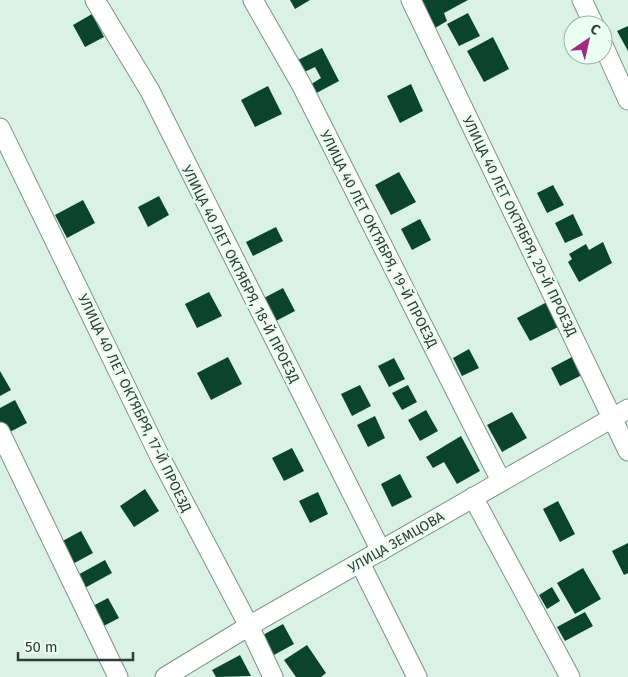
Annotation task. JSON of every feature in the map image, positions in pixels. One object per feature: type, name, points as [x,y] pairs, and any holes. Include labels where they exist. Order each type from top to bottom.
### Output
[{"type":"street","name":"УЛИЦА 40 ЛЕТ ОКТЯБРЯ, 18-Й ПРОЕЗД","points":[[95,0],[150,91],[381,551]]},
{"type":"street","name":"УЛИЦА 40 ЛЕТ ОКТЯБРЯ, 19-Й ПРОЕЗД","points":[[253,0],[301,84],[501,481]]},
{"type":"street","name":"УЛИЦА 40 ЛЕТ ОКТЯБРЯ, 20-Й ПРОЕЗД","points":[[411,0],[620,413],[628,451]]},
{"type":"street","points":[[582,0],[589,15]]},
{"type":"street","points":[[612,65],[628,100]]},
{"type":"street","name":"УЛИЦА 40 ЛЕТ ОКТЯБРЯ, 17-Й ПРОЕЗД","points":[[0,128],[160,457],[249,626],[273,677]]},
{"type":"street","name":"УЛИЦА ЗЕМЦОВА","points":[[165,677],[249,626],[620,413]]},
{"type":"street","points":[[0,432],[118,677]]},
{"type":"street","points":[[473,497],[570,677]]},
{"type":"street","points":[[360,563],[416,677]]},
{"type":"building","points":[[290,0],[310,0],[295,9]]},
{"type":"building","points":[[419,0],[468,0],[444,13],[447,21],[435,28]]},
{"type":"building","points":[[468,13],[480,36],[459,46],[447,24]]},
{"type":"building","points":[[92,14],[104,37],[85,47],[73,25]]},
{"type":"building","points":[[628,26],[628,51],[617,31]]},
{"type":"building","points":[[493,37],[509,69],[484,82],[467,51]]},
{"type":"building","points":[[322,48],[339,81],[309,97],[305,88],[321,78],[315,67],[298,75],[292,63]]},
{"type":"building","points":[[411,84],[423,111],[400,123],[387,96]]},
{"type":"building","points":[[268,86],[282,114],[255,127],[241,100]]},
{"type":"building","points":[[399,172],[416,202],[391,215],[375,185]]},
{"type":"building","points":[[553,185],[564,205],[547,213],[537,193]]},
{"type":"building","points":[[159,196],[169,215],[148,227],[138,207]]},
{"type":"building","points":[[83,200],[95,223],[67,238],[55,215]]},
{"type":"building","points":[[573,214],[583,235],[565,243],[555,223]]},
{"type":"building","points":[[420,219],[431,240],[412,250],[401,229]]},
{"type":"building","points":[[276,227],[283,241],[253,256],[246,242]]},
{"type":"building","points":[[603,242],[612,263],[579,282],[568,262],[572,259],[569,254],[586,244],[589,250]]},
{"type":"building","points":[[283,288],[295,311],[274,322],[262,299]]},
{"type":"building","points":[[209,292],[222,316],[197,328],[185,304]]},
{"type":"building","points":[[547,302],[560,326],[530,341],[517,318]]},
{"type":"building","points":[[469,349],[479,368],[462,376],[453,358]]},
{"type":"building","points":[[228,357],[242,384],[211,400],[197,373]]},
{"type":"building","points":[[572,357],[582,375],[560,386],[551,368]]},
{"type":"building","points":[[394,358],[405,379],[389,387],[378,366]]},
{"type":"building","points":[[0,371],[11,390],[0,396]]},
{"type":"building","points":[[360,385],[371,406],[352,416],[341,394]]},
{"type":"building","points":[[408,385],[417,402],[402,410],[392,393]]},
{"type":"building","points":[[15,400],[27,423],[6,434],[0,423],[0,408]]},
{"type":"building","points":[[426,410],[438,431],[420,441],[408,420]]},
{"type":"building","points":[[512,412],[527,438],[502,452],[487,425]]},
{"type":"building","points":[[375,416],[385,438],[368,447],[357,425]]},
{"type":"building","points":[[461,436],[480,471],[457,484],[444,462],[433,468],[426,457]]},
{"type":"building","points":[[292,448],[304,471],[284,481],[272,458]]},
{"type":"building","points":[[400,474],[412,497],[392,507],[381,484]]},
{"type":"building","points":[[145,489],[159,511],[134,527],[120,506]]},
{"type":"building","points":[[318,492],[328,514],[310,523],[299,501]]},
{"type":"building","points":[[558,501],[575,534],[560,542],[543,509]]},
{"type":"building","points":[[81,531],[93,553],[69,566],[57,544]]},
{"type":"building","points":[[628,543],[628,573],[624,575],[612,551]]},
{"type":"building","points":[[105,560],[112,573],[81,590],[74,577]]},
{"type":"building","points":[[583,568],[601,599],[575,614],[557,583]]},
{"type":"building","points":[[552,587],[560,601],[547,609],[539,595]]},
{"type":"building","points":[[108,598],[119,618],[100,628],[89,608]]},
{"type":"building","points":[[585,612],[593,626],[565,641],[557,627]]},
{"type":"building","points":[[283,624],[294,644],[274,655],[263,635]]},
{"type":"building","points":[[307,645],[326,673],[321,677],[296,677],[284,660]]},
{"type":"building","points":[[240,655],[251,676],[216,677],[212,670]]}]
